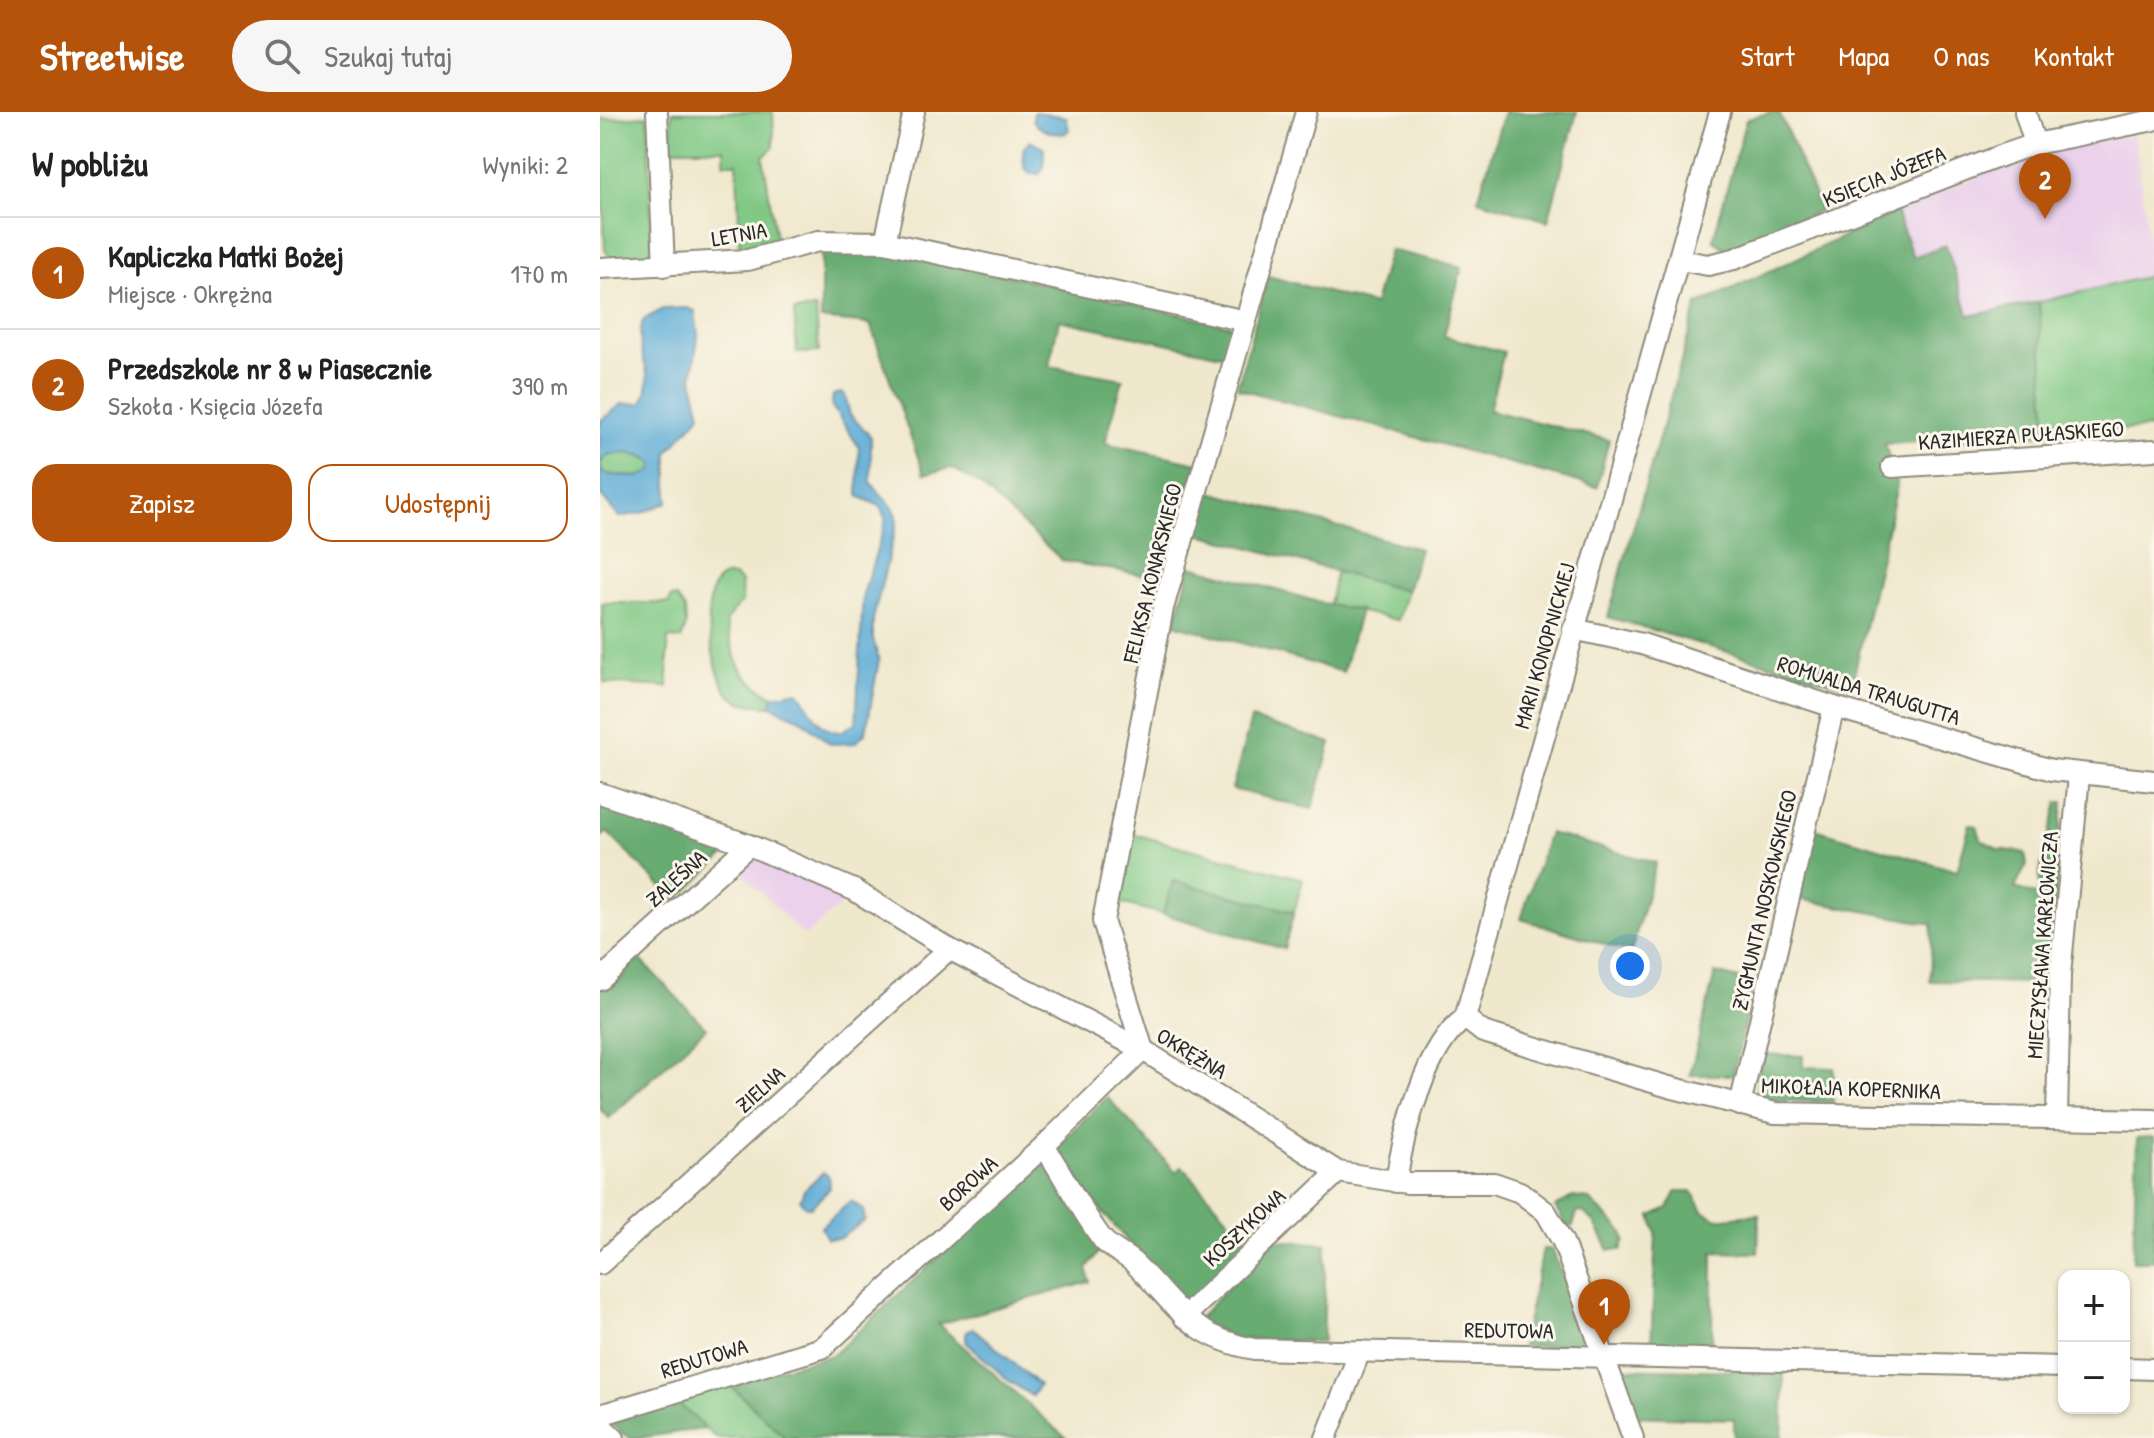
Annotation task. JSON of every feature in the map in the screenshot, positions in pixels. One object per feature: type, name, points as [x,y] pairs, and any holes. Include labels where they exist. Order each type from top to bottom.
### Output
[{"type":"street","points":[[657,112],[664,266]]},
{"type":"street","points":[[885,242],[914,112]]},
{"type":"street","name":"FELIKSA KONARSKIEGO","points":[[1143,1050],[1103,921],[1163,608],[1306,112]]},
{"type":"street","name":"MARII KONOPNICKIEJ","points":[[1396,1182],[1430,1060],[1441,1040],[1465,1018],[1720,112]]},
{"type":"street","points":[[2025,112],[2035,144]]},
{"type":"street","name":"KSIĘCIA JÓZEFA","points":[[1680,260],[1708,265],[1734,259],[2035,144],[2154,120]]},
{"type":"street","name":"LETNIA","points":[[600,268],[748,260],[818,241],[885,242],[1246,321]]},
{"type":"street","name":"KAZIMIERZA PUŁASKIEGO","points":[[1892,467],[2154,450]]},
{"type":"street","name":"ROMUALDA TRAUGUTTA","points":[[1573,629],[1642,644],[1834,707],[2079,776],[2154,781]]},
{"type":"street","name":"ZYGMUNTA NOSKOWSKIEGO","points":[[1740,1105],[1834,707]]},
{"type":"street","name":"MIECZYSŁAWA KARŁOWICZA","points":[[2057,1118],[2060,975],[2079,776]]},
{"type":"street","name":"OKRĘŻNA","points":[[600,793],[749,845],[854,890],[949,949],[1143,1050],[1338,1172],[1396,1182],[1494,1183],[1536,1203],[1546,1212],[1563,1242],[1633,1438]]},
{"type":"street","name":"ZALEŚNA","points":[[600,980],[749,845]]},
{"type":"street","name":"ZIELNA","points":[[600,1264],[949,949]]},
{"type":"street","name":"MIKOŁAJA KOPERNIKA","points":[[1465,1018],[1483,1032],[1775,1113],[2154,1120]]},
{"type":"street","name":"BOROWA","points":[[822,1348],[1044,1146],[1143,1050]]},
{"type":"street","name":"REDUTOWA","points":[[1044,1146],[1105,1242],[1130,1260],[1184,1317],[1205,1334],[1254,1349],[2058,1367]]},
{"type":"street","name":"KOSZYKOWA","points":[[1184,1317],[1338,1172]]},
{"type":"street","name":"REDUTOWA","points":[[600,1415],[822,1348]]},
{"type":"street","points":[[1326,1438],[1360,1351]]},
{"type":"street","points":[[2130,1368],[2154,1369]]},
{"type":"street","points":[[600,1425],[614,1438]]},
{"type":"shaded area","points":[[2134,135],[2154,275],[1969,317],[1946,245],[1913,257],[1896,212],[1997,168],[2089,141]]},
{"type":"shaded area","points":[[750,854],[851,896],[804,936],[736,867]]},
{"type":"green space","points":[[672,112],[773,112],[774,147],[763,157],[777,245],[740,256],[737,163],[724,163],[724,149],[671,149]]},
{"type":"green space","points":[[1504,112],[1577,112],[1548,221],[1478,200]]},
{"type":"green space","points":[[1779,112],[1821,210],[1730,252],[1713,240],[1746,119]]},
{"type":"green space","points":[[648,116],[652,249],[644,259],[612,260],[605,250],[600,119]]},
{"type":"green space","points":[[1896,212],[1913,257],[1946,245],[1969,316],[2039,302],[2047,434],[1885,444],[1897,486],[1851,688],[1608,617],[1697,305]]},
{"type":"green space","points":[[881,247],[1233,326],[1226,356],[1059,320],[1049,366],[1123,379],[1105,443],[1198,463],[1162,578],[1063,561],[980,485],[952,468],[924,474],[870,324],[821,319],[821,248]]},
{"type":"green space","points":[[1389,250],[1462,267],[1444,336],[1504,352],[1489,410],[1609,440],[1597,487],[1237,388],[1268,276],[1374,305]]},
{"type":"green space","points":[[2154,275],[2154,428],[2047,434],[2039,302]]},
{"type":"green space","points":[[816,309],[819,352],[797,353],[794,311]]},
{"type":"green space","points":[[628,453],[651,460],[654,465],[651,472],[638,477],[603,474],[600,461],[609,454]]},
{"type":"green space","points":[[1203,490],[1420,549],[1407,591],[1200,534]]},
{"type":"green space","points":[[1191,566],[1329,605],[1360,610],[1343,672],[1174,624]]},
{"type":"green space","points":[[1336,572],[1407,591],[1398,620],[1329,605]]},
{"type":"green space","points":[[735,576],[741,582],[742,601],[726,621],[732,646],[744,674],[773,696],[771,706],[734,699],[724,686],[713,654],[710,598],[715,585],[723,577]]},
{"type":"green space","points":[[671,597],[677,598],[685,609],[686,626],[681,639],[668,638],[668,687],[604,683],[602,603],[669,603]]},
{"type":"green space","points":[[1251,719],[1331,743],[1312,809],[1232,789]]},
{"type":"green space","points":[[600,802],[733,847],[676,901],[607,832],[600,838]]},
{"type":"green space","points":[[2058,802],[2063,802],[2048,983],[1930,981],[1932,924],[1799,899],[1815,829],[1957,871],[1970,824],[1977,826],[1981,839],[1998,849],[2025,853],[2027,864],[2015,888],[2039,896],[2040,871]]},
{"type":"green space","points":[[1126,832],[1303,879],[1294,912],[1174,881],[1163,914],[1113,901]]},
{"type":"green space","points":[[1549,833],[1656,863],[1631,952],[1521,919]]},
{"type":"green space","points":[[1173,881],[1294,912],[1284,949],[1163,914]]},
{"type":"green space","points":[[637,956],[706,1028],[609,1118],[600,1109],[600,990]]},
{"type":"green space","points":[[1715,973],[1754,983],[1733,1075],[1690,1075]]},
{"type":"green space","points":[[1761,1054],[1803,1056],[1803,1067],[1834,1068],[1833,1102],[1756,1100]]},
{"type":"green space","points":[[1107,1097],[1176,1172],[1182,1166],[1252,1245],[1184,1307],[1051,1152]]},
{"type":"green space","points":[[2154,1137],[2154,1261],[2133,1261],[2137,1138]]},
{"type":"green space","points":[[1043,1160],[1105,1244],[1087,1268],[1090,1282],[938,1324],[1066,1438],[786,1438],[727,1382],[833,1355]]},
{"type":"green space","points":[[1677,1191],[1692,1191],[1703,1211],[1717,1219],[1759,1214],[1758,1253],[1713,1252],[1712,1349],[1651,1347],[1656,1232],[1651,1216],[1668,1208]]},
{"type":"green space","points":[[1572,1197],[1589,1199],[1623,1232],[1625,1241],[1621,1250],[1609,1250],[1594,1222],[1583,1212],[1577,1213],[1573,1226],[1567,1227],[1555,1207]]},
{"type":"green space","points":[[1274,1240],[1326,1244],[1323,1342],[1234,1339],[1196,1321]]},
{"type":"green space","points":[[1543,1249],[1552,1249],[1590,1348],[1522,1346]]},
{"type":"green space","points":[[1612,1368],[1784,1372],[1782,1438],[1734,1438],[1734,1419],[1629,1416]]},
{"type":"green space","points":[[727,1382],[786,1438],[716,1438],[673,1398]]},
{"type":"green space","points":[[673,1398],[706,1429],[631,1438],[605,1418]]},
{"type":"water","points":[[1034,112],[1066,117],[1069,130],[1064,134],[1042,129],[1033,120]]},
{"type":"water","points":[[1030,141],[1044,148],[1043,169],[1039,174],[1030,174],[1024,167],[1023,149]]},
{"type":"water","points":[[687,308],[695,311],[698,336],[692,378],[701,414],[668,452],[668,502],[642,513],[619,517],[600,495],[600,468],[604,474],[638,477],[651,472],[654,465],[645,457],[627,453],[609,454],[600,463],[600,421],[622,404],[642,403],[648,382],[640,333],[643,320],[663,309]]},
{"type":"water","points":[[833,395],[845,395],[850,415],[871,437],[871,483],[894,509],[897,522],[873,619],[873,639],[879,660],[866,732],[855,743],[830,744],[801,719],[771,706],[773,696],[798,691],[826,728],[841,732],[856,723],[863,595],[886,520],[880,506],[858,496],[859,447],[831,405]]},
{"type":"water","points":[[823,1172],[829,1176],[829,1189],[811,1207],[806,1207],[800,1200],[804,1190]]},
{"type":"water","points":[[851,1201],[863,1209],[865,1220],[840,1238],[827,1239],[821,1227]]},
{"type":"water","points":[[973,1328],[1039,1385],[1032,1396],[1009,1381],[966,1342],[966,1332]]},
{"type":"place","name":"Przedszkole nr 8 w Piasecznie","points":[[2045,219]]},
{"type":"place","name":"Kapliczka Matki Bożej","points":[[1604,1345]]}]
